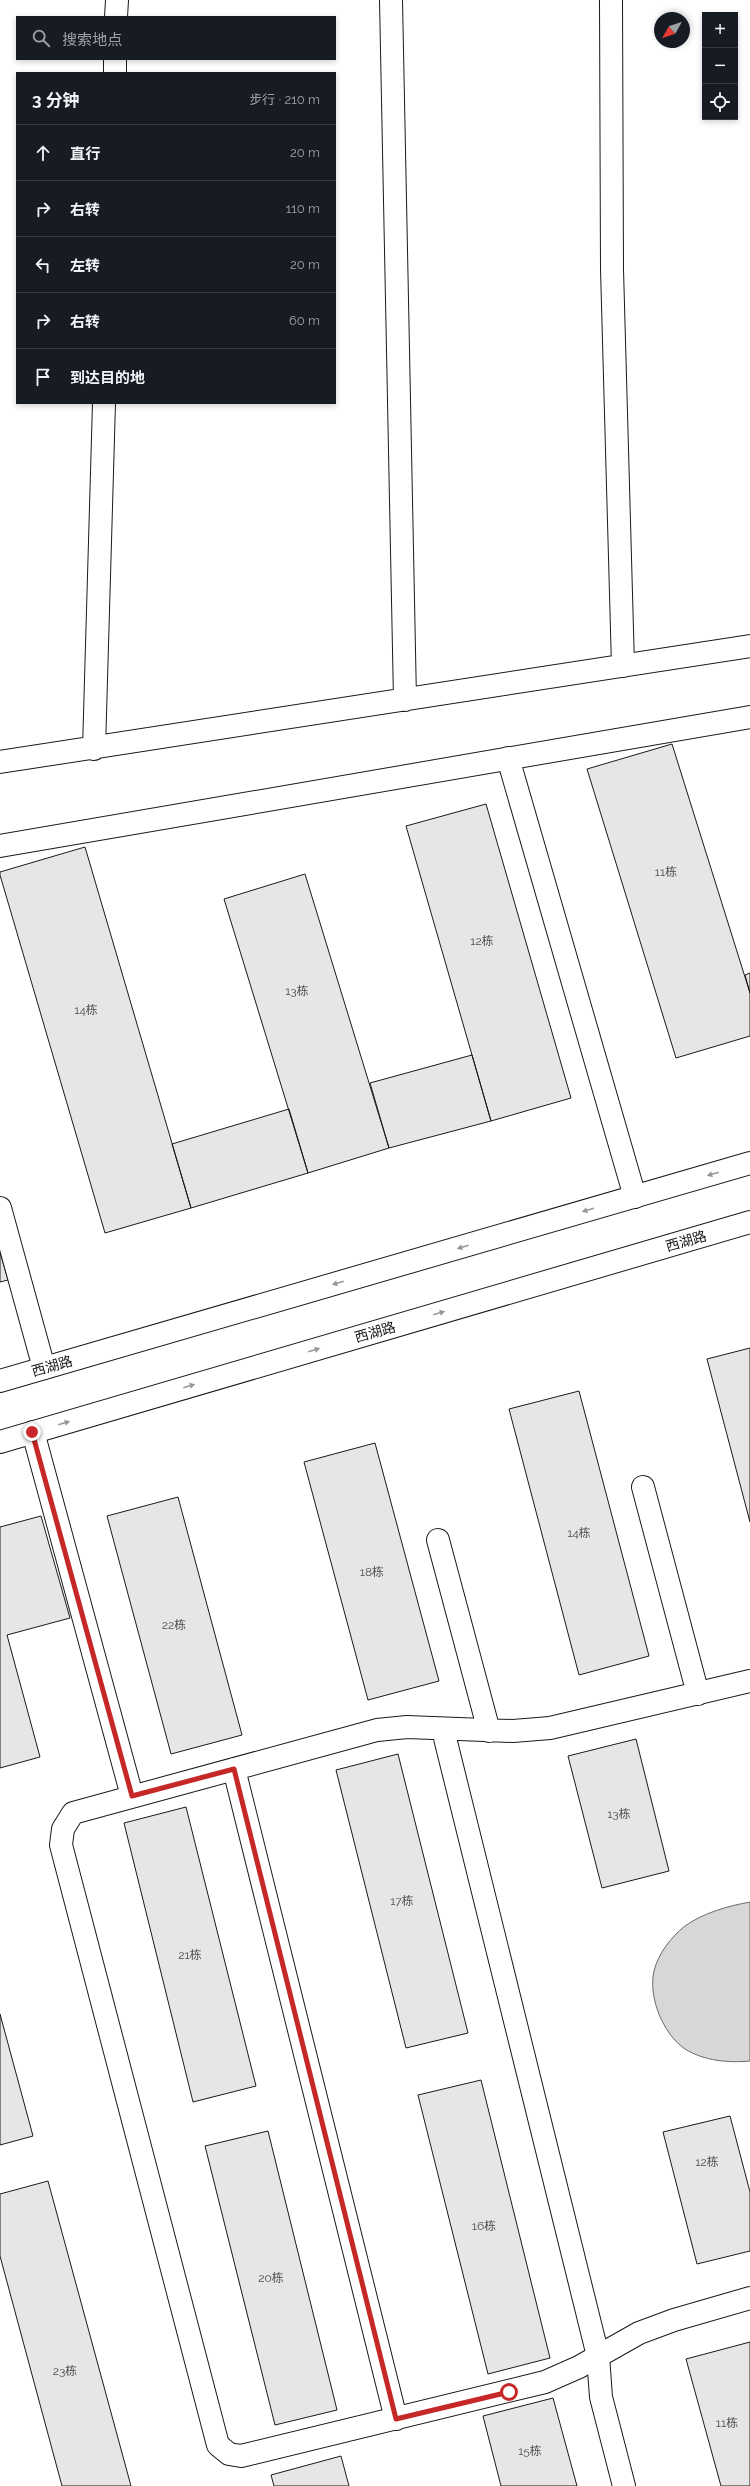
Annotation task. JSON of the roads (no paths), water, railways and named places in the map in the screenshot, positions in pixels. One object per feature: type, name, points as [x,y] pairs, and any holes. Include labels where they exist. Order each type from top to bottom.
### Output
[{"type":"main road","points":[[116,16],[117,0]]},
{"type":"main road","points":[[391,0],[405,700]]},
{"type":"main road","points":[[611,0],[612,269],[623,666]]},
{"type":"main road","points":[[115,60],[115,72]]},
{"type":"main road","points":[[94,749],[104,404]]},
{"type":"main road","points":[[0,762],[94,749],[750,646]]},
{"type":"main road","points":[[0,846],[750,717]]},
{"type":"main road","points":[[508,758],[635,1197]]},
{"type":"main road","name":"西湖路","points":[[0,1381],[750,1163]]},
{"type":"main road","points":[[0,1208],[44,1368]]},
{"type":"main road","name":"西湖路","points":[[0,1442],[750,1222]]},
{"type":"main road","points":[[32,1432],[132,1796]]},
{"type":"main road","points":[[643,1488],[698,1694]]},
{"type":"main road","points":[[438,1540],[489,1731]]},
{"type":"main road","points":[[750,1681],[573,1724],[513,1731],[443,1730],[407,1727],[377,1730],[73,1813],[63,1829],[61,1845],[218,2445],[229,2454],[240,2456],[545,2382],[579,2367],[639,2333],[674,2320],[750,2298]]},
{"type":"main road","points":[[443,1730],[598,2356],[601,2398],[624,2486]]},
{"type":"main road","points":[[234,1769],[396,2419]]}]
